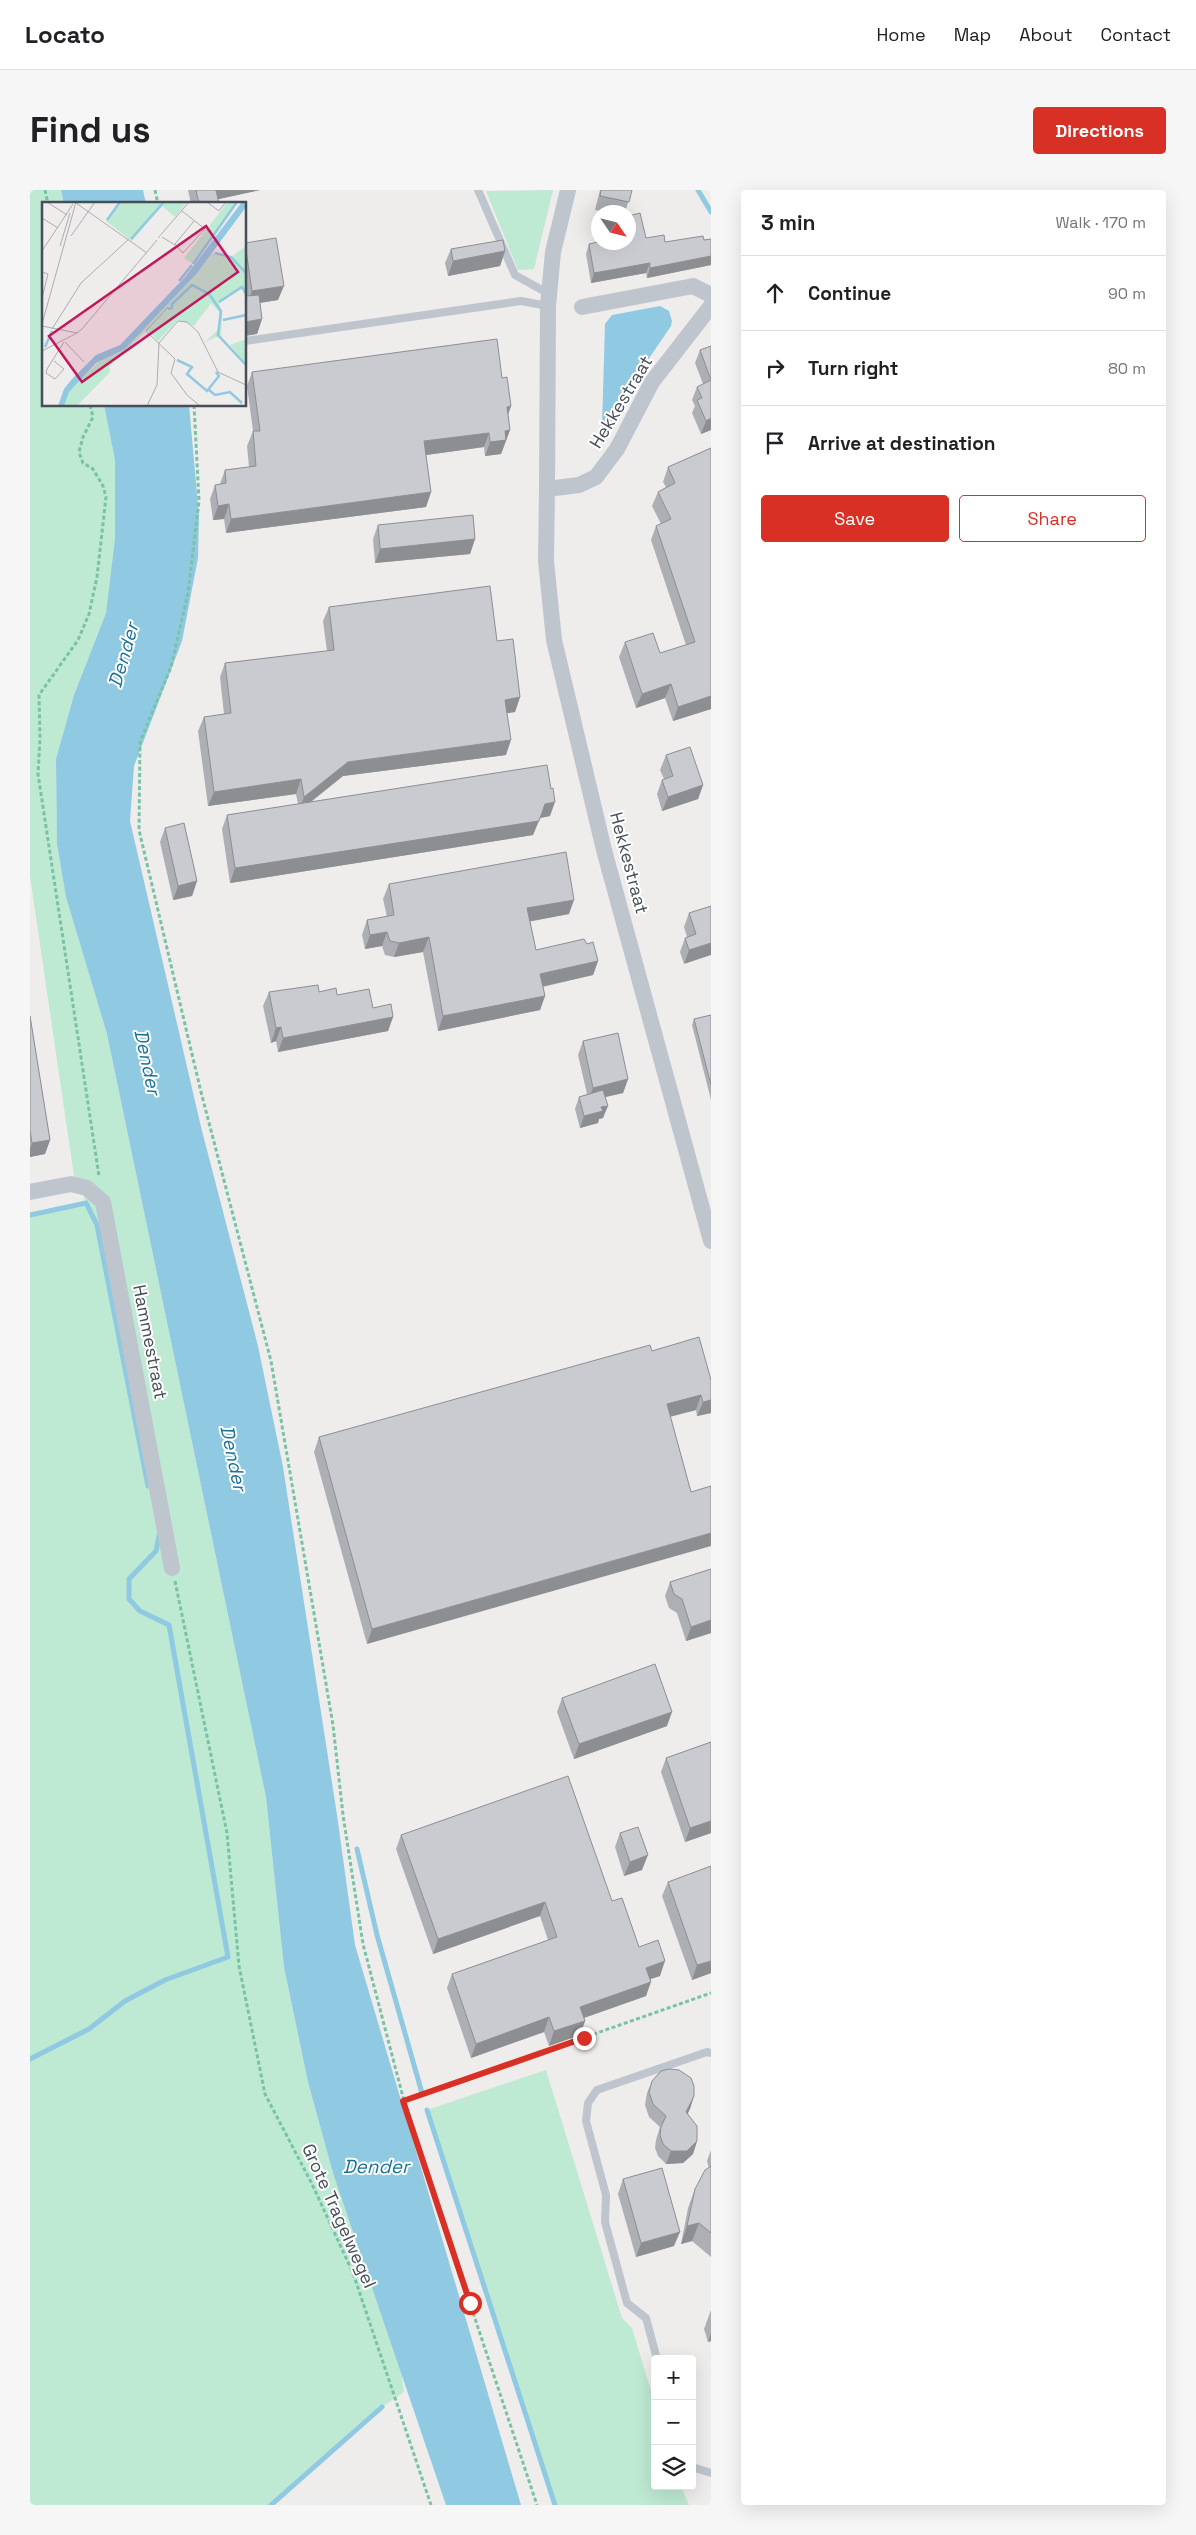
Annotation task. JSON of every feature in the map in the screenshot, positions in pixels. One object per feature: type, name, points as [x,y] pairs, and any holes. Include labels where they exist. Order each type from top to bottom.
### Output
[{"type":"street","name":"Hekkestraat","points":[[568,190],[553,252],[549,300],[546,561],[554,640],[604,850],[711,1241]]},
{"type":"street","points":[[582,307],[693,286],[711,295]]},
{"type":"street","name":"Hekkestraat","points":[[547,490],[579,485],[596,477],[617,449],[652,382],[711,306]]},
{"type":"street","points":[[30,1192],[71,1184],[87,1188],[102,1202]]},
{"type":"street","name":"Hammestraat","points":[[102,1202],[172,1568]]},
{"type":"lane","points":[[478,190],[515,275],[549,300]]},
{"type":"lane","points":[[246,342],[521,301],[549,300]]},
{"type":"lane","points":[[655,2355],[646,2318],[628,2303],[605,2222],[606,2195],[586,2121],[588,2103],[598,2090],[707,2052],[711,2053]]},
{"type":"lane","points":[[696,2468],[711,2473]]},
{"type":"path","points":[[90,406],[93,417],[83,437],[80,452],[83,462],[93,470],[103,486],[106,497],[97,577],[89,614],[78,640],[39,696],[40,738],[38,774],[102,1202]]},
{"type":"path","points":[[194,406],[200,501],[188,593],[171,667],[140,742],[139,830],[203,1101],[271,1361],[333,1726],[343,1815],[363,1944],[403,2101],[537,2505]]},
{"type":"path","name":"Grote Tragelwegel","points":[[172,1568],[227,1833],[239,1966],[265,2094],[312,2184],[353,2273],[432,2505]]},
{"type":"path","points":[[403,2101],[711,1993]]},
{"type":"green space","points":[[30,190],[61,190],[64,202],[42,202],[42,406],[104,406],[115,460],[115,538],[106,613],[74,695],[56,759],[57,844],[66,897],[107,1034],[266,1797],[284,1967],[308,2082],[333,2173],[363,2253],[401,2371],[404,2392],[382,2407],[271,2505],[30,2505],[30,1215],[86,1202],[74,1176],[30,876]]},
{"type":"green space","points":[[553,190],[534,269],[518,270],[486,191]]},
{"type":"green space","points":[[546,2070],[622,2318],[632,2328],[651,2391],[651,2490],[683,2490],[689,2505],[555,2505],[427,2110]]},
{"type":"water","points":[[61,190],[143,190],[146,202],[64,202]]},
{"type":"water","points":[[660,306],[669,311],[672,321],[671,326],[622,398],[609,428],[602,427],[605,324],[612,315]]},
{"type":"water","name":"Dender","points":[[104,406],[189,406],[199,516],[198,558],[182,641],[134,766],[130,821],[201,1127],[258,1346],[283,1467],[337,1815],[355,1945],[521,2505],[446,2505],[333,2173],[308,2082],[284,1967],[266,1797],[107,1034],[66,897],[57,844],[56,759],[74,695],[106,613],[115,538],[115,460]]},
{"type":"building","points":[[196,190],[216,190],[219,202],[199,202]]},
{"type":"building","points":[[601,190],[632,190],[629,202],[600,196]]},
{"type":"building","points":[[640,213],[646,238],[664,235],[665,242],[703,236],[704,240],[711,239],[711,256],[650,268],[650,263],[594,273],[589,244],[591,244],[591,250],[636,250],[636,214]]},
{"type":"building","points":[[276,238],[284,286],[252,291],[246,243]]},
{"type":"building","points":[[503,240],[505,251],[453,261],[451,249]]},
{"type":"building","points":[[259,295],[262,319],[246,322],[246,296]]},
{"type":"building","points":[[497,339],[502,378],[507,377],[511,406],[507,407],[510,430],[505,431],[506,440],[490,442],[489,433],[424,441],[431,492],[231,519],[229,504],[218,506],[215,485],[226,483],[225,470],[256,466],[253,431],[260,431],[252,372]]},
{"type":"building","points":[[711,346],[711,380],[700,350]]},
{"type":"building","points":[[711,380],[711,418],[706,421],[697,400],[702,398],[697,387]]},
{"type":"building","points":[[711,448],[711,696],[678,707],[671,684],[642,694],[625,642],[653,633],[660,653],[695,642],[656,526],[671,519],[658,492],[675,483],[668,467]]},
{"type":"building","points":[[473,515],[475,539],[380,549],[378,525]]},
{"type":"building","points":[[490,586],[497,641],[513,639],[520,697],[505,700],[511,740],[348,762],[304,797],[301,779],[214,792],[204,717],[231,713],[225,663],[334,650],[329,607]]},
{"type":"building","points":[[690,747],[703,785],[668,797],[662,780],[673,776],[666,755]]},
{"type":"building","points":[[547,765],[555,802],[545,804],[539,821],[235,868],[227,815]]},
{"type":"building","points":[[184,823],[197,881],[178,886],[165,828]]},
{"type":"building","points":[[566,852],[574,900],[527,908],[536,950],[584,939],[587,944],[593,942],[598,961],[540,974],[545,996],[443,1016],[429,937],[399,943],[390,941],[387,932],[370,935],[367,920],[394,915],[389,884]]},
{"type":"building","points":[[711,906],[711,943],[689,950],[685,938],[696,934],[689,913]]},
{"type":"building","points":[[318,985],[319,992],[336,988],[337,995],[369,989],[373,1008],[391,1004],[393,1017],[283,1038],[281,1027],[276,1028],[269,992]]},
{"type":"building","points":[[711,1015],[711,1085],[694,1019]]},
{"type":"building","points":[[30,1016],[50,1140],[32,1143],[30,1130]]},
{"type":"building","points":[[618,1033],[628,1079],[593,1088],[583,1041]]},
{"type":"building","points":[[603,1090],[608,1106],[601,1107],[603,1111],[584,1116],[579,1097]]},
{"type":"building","points":[[699,1337],[711,1380],[711,1400],[703,1402],[701,1395],[667,1404],[691,1492],[711,1486],[711,1533],[372,1629],[319,1437],[650,1345],[652,1351]]},
{"type":"building","points":[[711,1569],[711,1620],[691,1627],[682,1599],[674,1594],[670,1582]]},
{"type":"building","points":[[655,1664],[672,1712],[579,1744],[562,1698]]},
{"type":"building","points":[[711,1742],[711,1821],[690,1828],[666,1758]]},
{"type":"building","points":[[568,1776],[612,1901],[622,1898],[639,1947],[658,1940],[665,1961],[646,1968],[651,1982],[580,2007],[585,2021],[554,2031],[549,2017],[476,2044],[452,1974],[557,1937],[545,1902],[438,1939],[401,1835]]},
{"type":"building","points":[[638,1827],[648,1855],[630,1862],[620,1833]]},
{"type":"building","points":[[711,1866],[711,1961],[697,1965],[668,1882]]},
{"type":"building","points":[[669,2069],[679,2070],[691,2078],[694,2086],[694,2096],[686,2112],[697,2126],[697,2141],[687,2151],[671,2151],[663,2144],[660,2135],[666,2116],[653,2104],[649,2092],[652,2081],[661,2071]]},
{"type":"building","points":[[711,2166],[711,2233],[699,2223],[687,2226],[695,2189],[705,2170]]},
{"type":"building","points":[[662,2168],[680,2232],[641,2243],[623,2179]]},
{"type":"waterway","points":[[698,190],[711,212]]},
{"type":"waterway","points":[[30,1215],[86,1203],[97,1225],[148,1486]]},
{"type":"waterway","points":[[30,2059],[89,2029],[125,2001],[165,1980],[228,1957],[169,1625],[140,1611],[129,1599],[129,1579],[156,1551],[159,1536]]},
{"type":"waterway","points":[[357,1849],[377,1935],[422,2093]]},
{"type":"waterway","points":[[427,2110],[555,2505]]},
{"type":"waterway","points":[[271,2505],[382,2407]]},
{"type":"route","points":[[470,2303],[403,2101],[584,2038]]}]
